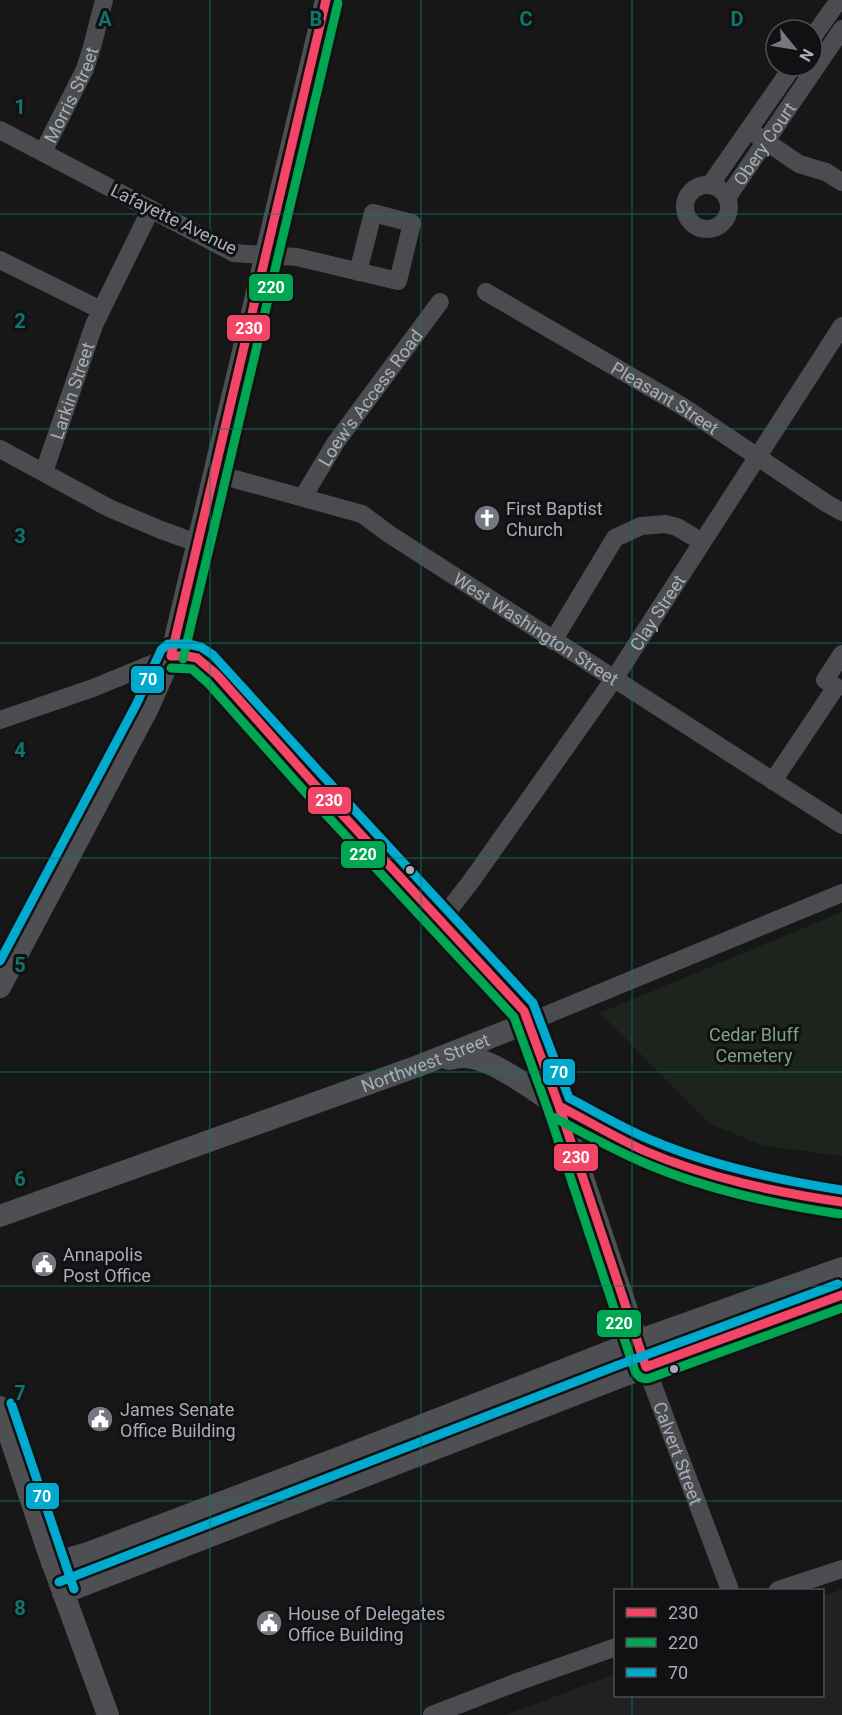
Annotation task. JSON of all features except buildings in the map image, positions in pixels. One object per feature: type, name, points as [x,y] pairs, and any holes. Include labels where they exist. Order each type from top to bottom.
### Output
[{"type":"main road","points":[[0,987],[148,708],[171,656],[326,0]]},
{"type":"main road","name":"Calvert Street","points":[[171,656],[194,655],[217,675],[315,785],[524,1011],[559,1106],[646,1367]]},
{"type":"main road","name":"Northwest Street","points":[[0,1216],[418,1065],[527,1023]]},
{"type":"main road","points":[[418,1065],[463,1057],[479,1059],[502,1070],[559,1106],[646,1151],[747,1184],[842,1202]]},
{"type":"main road","points":[[52,1563],[88,1553],[335,1460],[637,1341],[842,1268]]},
{"type":"main road","points":[[63,1593],[646,1367],[842,1295]]},
{"type":"main road","points":[[0,1407],[52,1563],[108,1715]]},
{"type":"street","name":"Morris Street","points":[[43,152],[85,69],[104,0]]},
{"type":"street","points":[[824,20],[838,0]]},
{"type":"street","name":"Obery Court","points":[[728,198],[717,187],[710,185],[696,188],[687,199],[686,213],[689,219],[700,228],[708,229],[721,224],[728,212],[728,198],[842,29]]},
{"type":"street","name":"Obery Court","points":[[710,185],[785,78]]},
{"type":"street","name":"Lafayette Avenue","points":[[0,130],[234,253],[297,257],[358,272]]},
{"type":"street","points":[[749,130],[799,164],[826,172],[842,182]]},
{"type":"street","name":"Larkin Street","points":[[44,472],[88,339],[151,209]]},
{"type":"street","points":[[0,260],[101,310]]},
{"type":"street","name":"Pleasant Street","points":[[486,292],[682,406],[842,512]]},
{"type":"street","name":"Loew's Access Road","points":[[303,497],[336,442],[440,302]]},
{"type":"street","name":"Clay Street","points":[[441,920],[472,880],[614,679],[842,326]]},
{"type":"street","points":[[0,449],[109,508],[197,543]]},
{"type":"street","name":"West Washington Street","points":[[213,473],[362,514],[553,641],[842,825]]},
{"type":"street","points":[[553,641],[615,538],[640,526],[665,524],[676,527],[702,542]]},
{"type":"street","points":[[773,781],[836,687],[825,680],[842,654]]},
{"type":"street","points":[[0,720],[104,684],[171,656]]},
{"type":"street","name":"Northwest Street","points":[[527,1023],[842,892]]},
{"type":"street","name":"Calvert Street","points":[[646,1367],[730,1589]]},
{"type":"street","points":[[781,1589],[842,1569]]},
{"type":"street","points":[[432,1715],[614,1647]]},
{"type":"shaded area","points":[[842,1589],[842,1715],[505,1715],[614,1674],[614,1697],[824,1697],[824,1596]]},
{"type":"green space","name":"Cedar Bluff Cemetery","points":[[842,912],[842,1156],[764,1146],[710,1124],[600,1013]]},
{"type":"transit line","name":"230","points":[[171,656],[326,0]]},
{"type":"transit line","name":"220","points":[[183,659],[338,3]]},
{"type":"transit line","name":"70","points":[[0,961],[137,703],[161,650],[168,644],[188,644],[201,647],[213,655],[533,1003],[569,1098],[640,1135],[697,1157],[769,1177],[842,1190]]},
{"type":"transit line","name":"230","points":[[171,656],[197,658],[217,675],[315,785],[524,1011],[559,1106],[646,1367]]},
{"type":"transit line","name":"220","points":[[171,668],[192,669],[208,683],[306,793],[514,1017],[638,1375],[650,1378],[842,1308]]},
{"type":"transit line","name":"230","points":[[559,1106],[634,1146],[669,1161],[767,1189],[842,1202]]},
{"type":"transit line","name":"220","points":[[553,1117],[629,1156],[688,1180],[763,1200],[840,1214]]},
{"type":"transit line","name":"70","points":[[59,1582],[616,1366],[838,1284]]},
{"type":"transit line","name":"230","points":[[646,1367],[842,1295]]},
{"type":"transit line","name":"70","points":[[11,1403],[74,1589]]},
{"type":"place","name":"First Baptist Church","points":[[487,518]]},
{"type":"place","name":"Annapolis Post Office","points":[[44,1264]]},
{"type":"place","name":"James Senate Office Building","points":[[100,1419]]},
{"type":"place","name":"House of Delegates Office Building","points":[[269,1623]]}]
